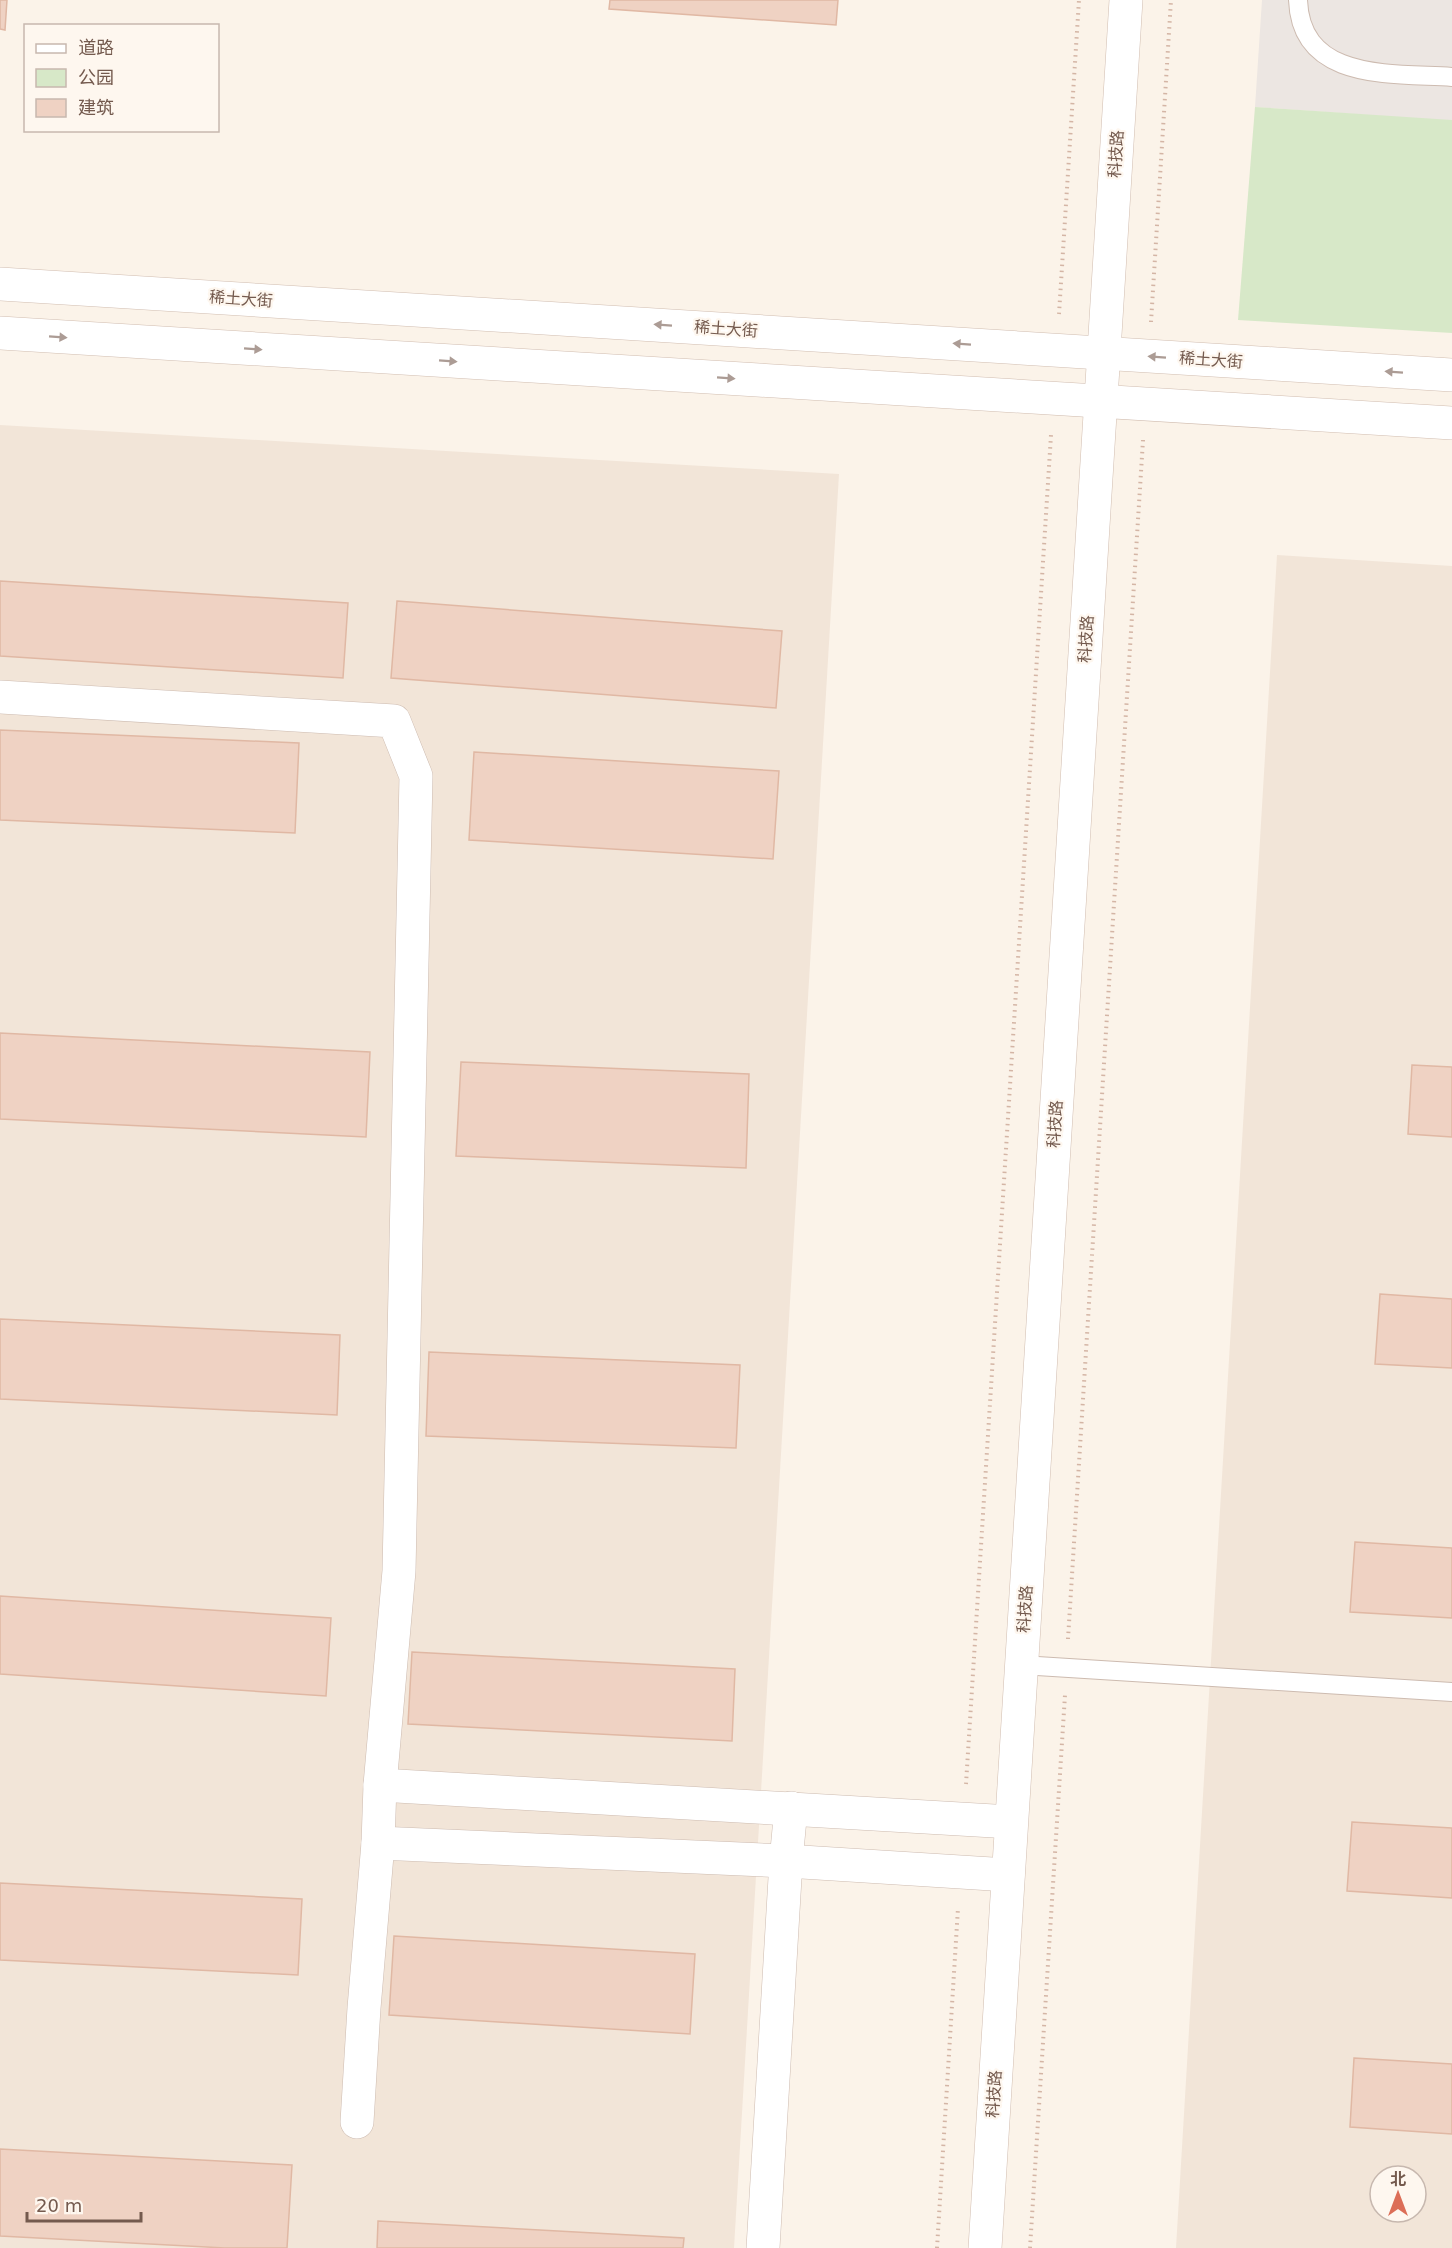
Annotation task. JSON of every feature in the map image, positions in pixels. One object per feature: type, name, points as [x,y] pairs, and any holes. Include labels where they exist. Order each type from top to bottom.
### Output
[{"type":"street","name":"科技路","points":[[985,2248],[1126,0]]},
{"type":"street","name":"稀土大街","points":[[0,284],[1452,375]]},
{"type":"street","points":[[0,333],[1452,423]]},
{"type":"street","points":[[0,698],[394,721],[416,776],[399,1571],[380,1785],[378,1843],[357,2121]]},
{"type":"street","points":[[380,1785],[1011,1822]]},
{"type":"street","points":[[763,2248],[791,1808]]},
{"type":"street","points":[[378,1843],[786,1861],[1008,1875]]},
{"type":"lane","points":[[1298,0],[1304,31],[1321,54],[1334,62],[1377,72],[1452,77]]},
{"type":"lane","points":[[1021,1665],[1452,1692]]},
{"type":"path","points":[[1057,350],[1079,0]]},
{"type":"path","points":[[1149,356],[1171,0]]},
{"type":"path","points":[[964,1818],[1054,399]]},
{"type":"path","points":[[1030,2248],[1146,404]]},
{"type":"path","points":[[937,2248],[961,1872]]},
{"type":"shaded area","points":[[1262,0],[1452,0],[1452,121],[1255,107]]},
{"type":"shaded area","points":[[0,425],[839,474],[734,2248],[0,2248]]},
{"type":"shaded area","points":[[1277,555],[1452,566],[1452,2248],[1176,2248]]},
{"type":"green space","points":[[1255,107],[1452,120],[1452,333],[1238,320]]},
{"type":"building","points":[[0,0],[7,0],[5,30],[0,29]]},
{"type":"building","points":[[610,0],[838,0],[836,25],[609,9]]},
{"type":"building","points":[[0,581],[348,603],[343,678],[0,656]]},
{"type":"building","points":[[397,601],[782,631],[776,708],[391,678]]},
{"type":"building","points":[[0,730],[299,743],[295,833],[0,820]]},
{"type":"building","points":[[474,752],[779,771],[773,859],[469,840]]},
{"type":"building","points":[[0,1033],[370,1052],[366,1137],[0,1119]]},
{"type":"building","points":[[461,1062],[749,1074],[746,1168],[456,1156]]},
{"type":"building","points":[[1412,1065],[1452,1067],[1452,1137],[1408,1134]]},
{"type":"building","points":[[1380,1294],[1452,1299],[1452,1368],[1375,1364]]},
{"type":"building","points":[[0,1319],[340,1335],[337,1415],[0,1399]]},
{"type":"building","points":[[429,1352],[740,1365],[736,1448],[426,1436]]},
{"type":"building","points":[[1355,1542],[1452,1548],[1452,1618],[1350,1612]]},
{"type":"building","points":[[0,1596],[331,1618],[326,1696],[0,1674]]},
{"type":"building","points":[[412,1652],[735,1669],[732,1741],[408,1724]]},
{"type":"building","points":[[1352,1822],[1452,1828],[1452,1898],[1347,1891]]},
{"type":"building","points":[[0,1883],[302,1899],[298,1975],[0,1960]]},
{"type":"building","points":[[394,1936],[695,1954],[690,2034],[389,2015]]},
{"type":"building","points":[[1354,2058],[1452,2064],[1452,2134],[1350,2127]]},
{"type":"building","points":[[0,2149],[292,2165],[287,2248],[225,2248],[0,2236]]},
{"type":"building","points":[[378,2221],[684,2238],[683,2248],[377,2248]]}]
